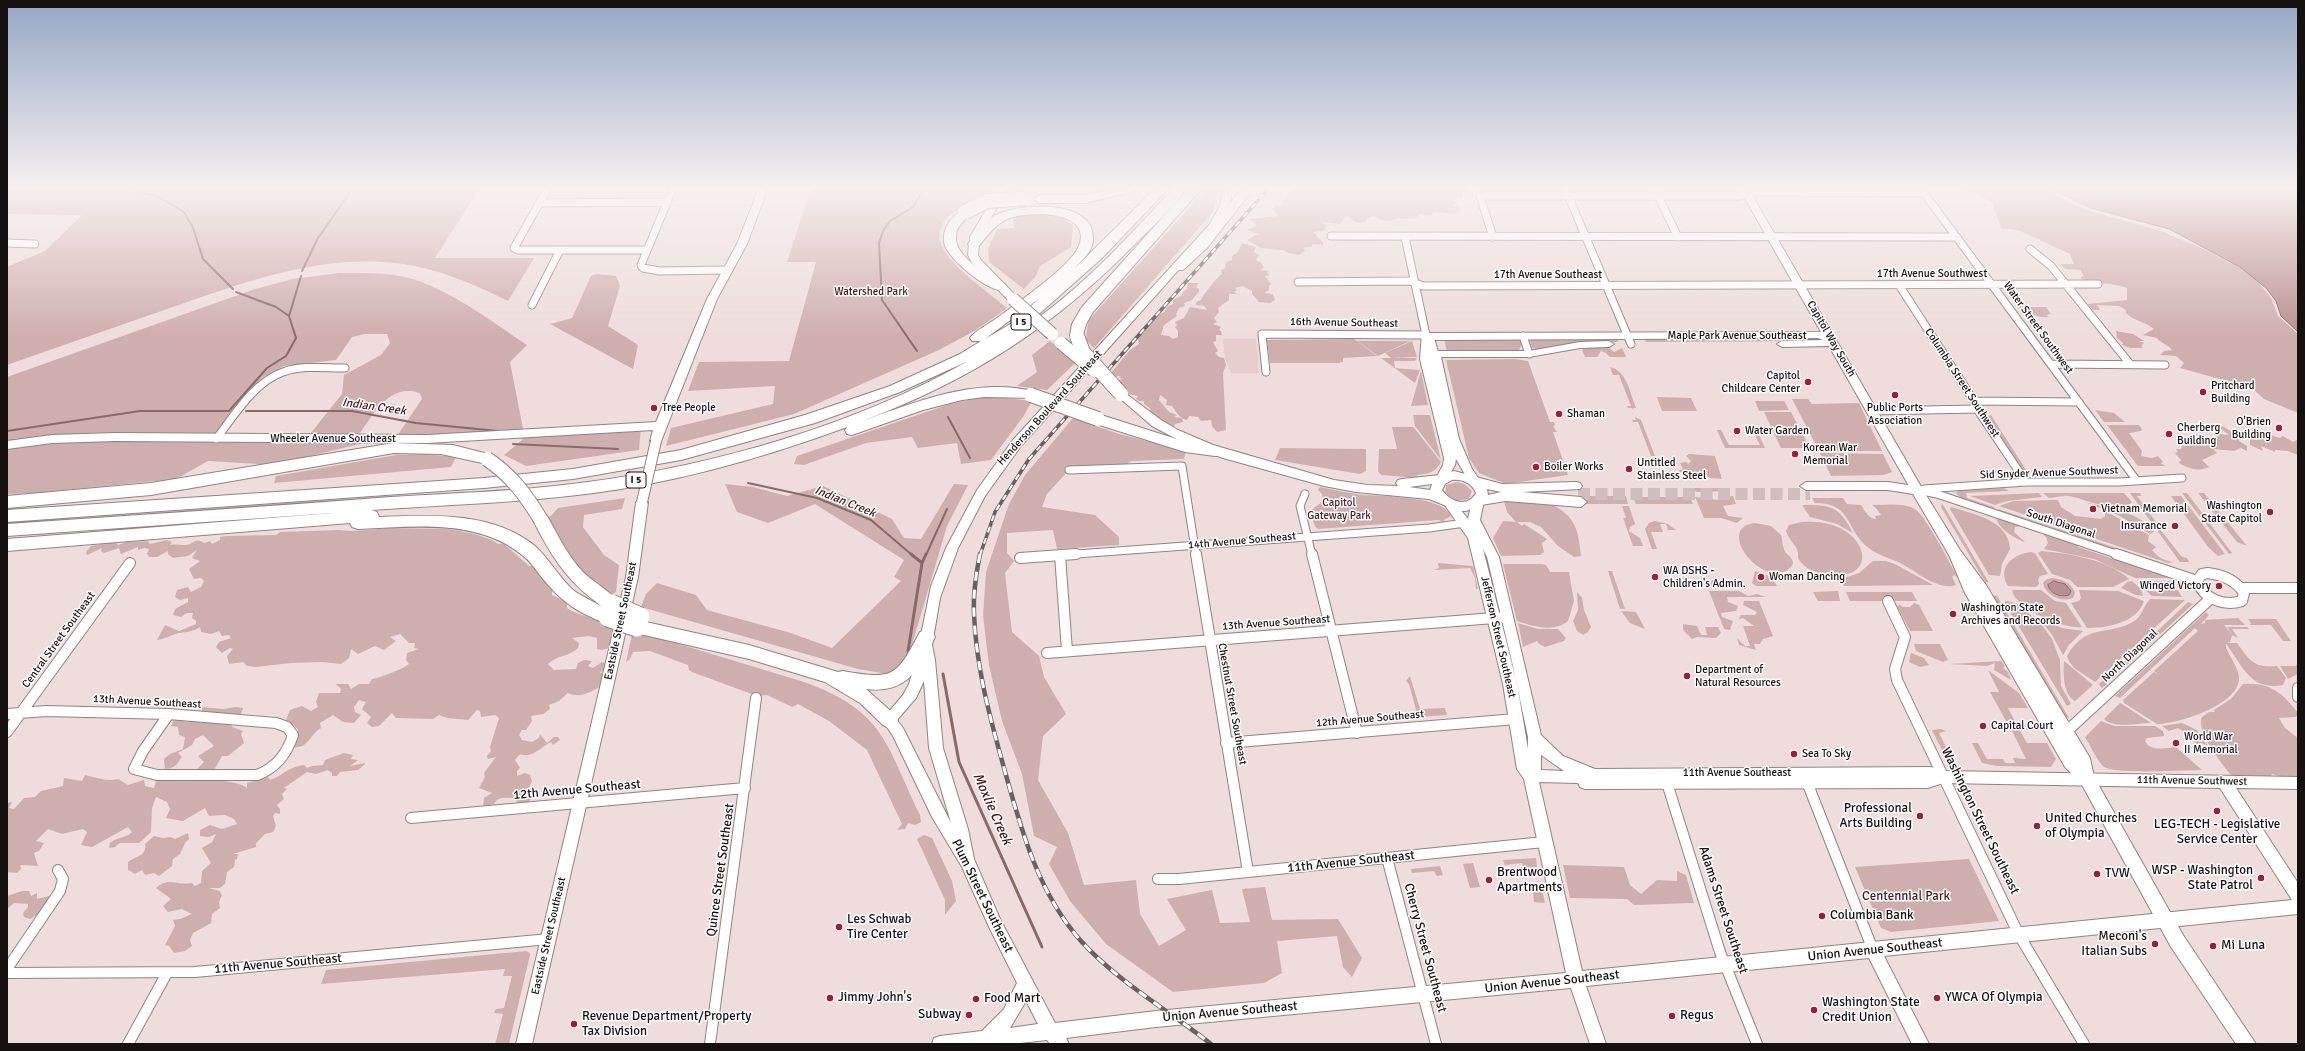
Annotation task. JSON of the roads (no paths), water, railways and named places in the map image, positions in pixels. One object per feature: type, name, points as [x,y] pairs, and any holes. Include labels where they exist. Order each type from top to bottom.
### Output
[{"type":"highway","points":[[950,237],[949,246],[956,255],[973,269],[1000,287]]},
{"type":"highway","points":[[974,244],[980,237]]},
{"type":"highway","points":[[845,406],[941,358],[988,332],[1072,263],[1084,250],[1086,237]]},
{"type":"highway","name":"I 5","points":[[7,516],[468,484],[574,474],[681,455],[810,419],[895,389],[965,357],[1017,326],[1096,256],[1115,237]]},
{"type":"highway","name":"I 5","points":[[7,530],[331,508],[567,489],[612,484],[684,471],[754,452],[856,418],[942,381],[1008,345],[1073,298],[1133,237]]},
{"type":"highway","points":[[1124,397],[1083,352],[1077,336],[1079,324],[1087,310],[1152,237]]},
{"type":"highway","points":[[1178,267],[1203,245],[1209,237]]},
{"type":"highway","points":[[7,545],[260,526],[556,499],[668,483],[808,444],[966,393],[1004,392],[1030,395],[1185,447],[1215,452]]},
{"type":"highway","points":[[7,502],[151,489],[394,448],[435,448],[462,451],[487,459],[512,476],[524,491],[541,520],[560,558],[568,569],[609,611]]},
{"type":"highway","points":[[260,526],[432,522],[486,529],[521,545],[535,557],[558,586],[584,608],[609,611],[639,622],[749,652],[825,675],[875,684],[892,681],[906,673],[926,637]]},
{"type":"highway","points":[[825,675],[856,690],[889,720]]},
{"type":"main road","points":[[974,244],[973,255],[976,261],[1000,287],[1061,343],[1124,397],[1168,431],[1215,452],[1271,467],[1342,486],[1372,490],[1417,491],[1468,506],[1478,501],[1508,492],[1552,480],[1577,490],[1508,492],[1475,482],[1459,475],[1411,483],[1378,482],[1271,467]]},
{"type":"main road","points":[[1442,479],[1437,487],[1445,500]]},
{"type":"main road","points":[[1475,482],[1482,494],[1478,501]]},
{"type":"main road","points":[[1808,490],[1892,494],[1917,490],[1955,554],[1981,588],[2066,732],[2086,763],[2086,778]]},
{"type":"main road","points":[[1955,554],[1970,588],[2070,762],[2086,778],[2165,920],[2247,1044]]},
{"type":"street","points":[[520,237],[514,248],[518,250],[646,250]]},
{"type":"street","points":[[652,237],[641,265],[643,268],[659,271],[726,270]]},
{"type":"street","name":"Eastside Street Southeast","points":[[524,1044],[632,577],[642,502],[660,426],[712,299],[745,237]]},
{"type":"street","points":[[974,244],[975,237]]},
{"type":"street","name":"Henderson Boulevard Southeast","points":[[889,720],[906,700],[916,684],[937,587],[952,549],[972,508],[999,466],[1178,267],[1203,237]]},
{"type":"street","points":[[1405,237],[1430,354],[1441,430],[1450,458],[1450,465],[1442,479]]},
{"type":"street","points":[[1585,237],[1604,285],[1629,340]]},
{"type":"street","name":"Capitol Way South","points":[[1772,237],[1917,490]]},
{"type":"street","name":"Water Street Southwest","points":[[1957,237],[2137,481]]},
{"type":"street","points":[[7,243],[35,244]]},
{"type":"street","points":[[2030,249],[2048,262],[2130,364]]},
{"type":"street","points":[[532,305],[560,250]]},
{"type":"street","name":"17th Avenue Southeast","points":[[1298,282],[1415,282],[1423,286],[1799,285]]},
{"type":"street","name":"Columbia Street Southwest","points":[[1899,284],[1974,401],[1977,409],[2026,482]]},
{"type":"street","points":[[2066,284],[2098,284]]},
{"type":"street","name":"17th Avenue Southwest","points":[[1799,285],[2066,284]]},
{"type":"street","name":"16th Avenue Southeast","points":[[1266,372],[1262,334],[1426,335]]},
{"type":"street","name":"Maple Park Avenue Southeast","points":[[1426,335],[1434,337],[1523,336],[1824,344],[1831,339]]},
{"type":"street","points":[[1523,336],[1529,354]]},
{"type":"street","name":"Maple Park Avenue Southeast","points":[[1430,354],[1529,354],[1629,340]]},
{"type":"street","points":[[1430,354],[1457,451],[1466,472],[1475,482]]},
{"type":"street","points":[[2052,364],[2165,364]]},
{"type":"street","points":[[216,439],[252,395],[274,376],[303,368],[345,368]]},
{"type":"street","points":[[1974,401],[2079,402]]},
{"type":"street","points":[[1872,411],[1977,409]]},
{"type":"street","name":"Wheeler Avenue Southeast","points":[[7,445],[52,439],[427,439],[660,426]]},
{"type":"street","name":"Chestnut Street Southeast","points":[[1069,470],[1177,465],[1183,468],[1209,640],[1248,872]]},
{"type":"street","name":"Sid Snyder Avenue Southwest","points":[[1917,490],[2026,482],[2137,481],[2182,478]]},
{"type":"street","name":"South Diagonal","points":[[1917,490],[1937,494],[2197,581]]},
{"type":"street","points":[[1305,494],[1300,506],[1357,733]]},
{"type":"street","name":"Jefferson Street Southeast","points":[[1445,500],[1465,522],[1474,538],[1516,719],[1524,768],[1531,780],[1576,980],[1598,1044]]},
{"type":"street","name":"Jefferson Street Southeast","points":[[1478,501],[1474,520],[1493,557],[1520,666],[1535,736],[1534,770],[1531,780]]},
{"type":"street","name":"14th Avenue Southeast","points":[[1020,558],[1308,535],[1429,528],[1465,522]]},
{"type":"street","points":[[1060,555],[1067,651]]},
{"type":"street","name":"Central Street Southeast","points":[[7,732],[130,563]]},
{"type":"street","points":[[2215,573],[2230,579],[2241,588],[2244,598],[2238,604],[2224,603],[2211,598],[2200,589],[2197,581],[2202,574],[2215,573]]},
{"type":"street","points":[[2241,588],[2298,588]]},
{"type":"street","name":"North Diagonal","points":[[2066,732],[2211,598]]},
{"type":"street","name":"Washington Street Southeast","points":[[1888,601],[1904,637],[1895,675],[2019,935],[2084,1044]]},
{"type":"street","name":"13th Avenue Southeast","points":[[1047,653],[1507,617]]},
{"type":"street","points":[[926,637],[936,749],[963,832],[968,863]]},
{"type":"street","points":[[2298,688],[2298,697]]},
{"type":"street","name":"Quince Street Southeast","points":[[710,1044],[756,698]]},
{"type":"street","name":"13th Avenue Southeast","points":[[7,714],[20,714],[46,710],[169,714],[286,726],[294,735],[290,745],[274,766],[263,773],[251,776],[197,774],[157,775],[134,769],[143,751],[169,714]]},
{"type":"street","name":"12th Avenue Southeast","points":[[1226,743],[1516,719]]},
{"type":"street","name":"Plum Street Southeast","points":[[889,720],[898,732],[938,812],[968,863],[1054,1040]]},
{"type":"street","points":[[1535,736],[1546,751],[1564,765],[1583,771],[1603,774]]},
{"type":"street","name":"11th Avenue Southeast","points":[[1531,780],[1603,774],[1931,773],[1943,778]]},
{"type":"street","name":"11th Avenue Southeast","points":[[1531,780],[1667,783],[1928,782],[1943,778],[2086,778]]},
{"type":"street","name":"11th Avenue Southwest","points":[[2086,778],[2225,783],[2298,783]]},
{"type":"street","points":[[1807,782],[1873,950],[1921,1044]]},
{"type":"street","name":"Adams Street Southeast","points":[[1667,783],[1724,965],[1757,1044]]},
{"type":"street","points":[[2225,783],[2298,896]]},
{"type":"street","name":"12th Avenue Southeast","points":[[411,818],[745,788]]},
{"type":"street","name":"11th Avenue Southeast","points":[[1158,879],[1180,879],[1544,842]]},
{"type":"street","name":"Cherry Street Southeast","points":[[1387,858],[1436,1044]]},
{"type":"street","points":[[7,969],[60,891],[63,879],[58,870]]},
{"type":"street","name":"Union Avenue Southeast","points":[[940,1044],[984,1040],[1054,1040],[1156,1019],[1576,980],[2298,906]]},
{"type":"street","name":"11th Avenue Southeast","points":[[7,973],[167,973],[548,939]]},
{"type":"street","points":[[128,1044],[167,973]]},
{"type":"street","points":[[984,1040],[1003,1026],[1009,1018],[1025,983]]},
{"type":"waterway","points":[[196,237],[203,259],[233,289]]},
{"type":"waterway","points":[[302,271],[319,237]]},
{"type":"waterway","name":"Moxlie Creek","points":[[881,237],[879,243],[882,300],[917,351]]},
{"type":"waterway","points":[[289,316],[301,276]]},
{"type":"waterway","points":[[236,292],[276,307],[289,316]]},
{"type":"waterway","name":"Indian Creek","points":[[7,431],[140,411],[229,411],[267,368],[286,356],[296,338],[289,316]]},
{"type":"waterway","name":"Indian Creek","points":[[246,411],[352,411],[416,423],[498,431]]},
{"type":"waterway","name":"Moxlie Creek","points":[[948,417],[970,458]]},
{"type":"waterway","name":"Indian Creek","points":[[513,444],[618,449]]},
{"type":"waterway","name":"Indian Creek","points":[[748,483],[817,498],[871,520],[912,555]]},
{"type":"waterway","name":"Moxlie Creek","points":[[926,555],[947,509]]},
{"type":"waterway","name":"Indian Creek","points":[[911,554],[922,563]]},
{"type":"waterway","name":"Moxlie Creek","points":[[922,563],[926,554]]},
{"type":"waterway","name":"Moxlie Creek","points":[[908,651],[922,563]]},
{"type":"waterway","name":"Moxlie Creek","points":[[943,674],[959,762],[1042,947]]},
{"type":"tunnel","points":[[1578,494],[1810,494]]},
{"type":"railway","points":[[980,555],[995,512],[1029,459],[1226,237]]},
{"type":"railway","points":[[980,554],[975,584],[974,606],[975,634],[984,692],[1024,837],[1042,881],[1066,922],[1095,956],[1127,983],[1211,1044]]},
{"type":"place","name":"Capitol Childcare Center","points":[[1808,382]]},
{"type":"place","name":"Pritchard Building","points":[[2203,392]]},
{"type":"place","name":"Public Ports Association","points":[[1895,395]]},
{"type":"place","name":"Tree People","points":[[654,408]]},
{"type":"place","name":"Shaman","points":[[1559,414]]},
{"type":"place","name":"O'Brien Building","points":[[2279,428]]},
{"type":"place","name":"Water Garden","points":[[1737,431]]},
{"type":"place","name":"Cherberg Building","points":[[2169,434]]},
{"type":"place","name":"Korean War Memorial","points":[[1795,454]]},
{"type":"place","name":"Boiler Works","points":[[1536,467]]},
{"type":"place","name":"Untitled Stainless Steel","points":[[1629,469]]},
{"type":"place","name":"Vietnam Memorial","points":[[2093,509]]},
{"type":"place","name":"Washington State Capitol","points":[[2270,512]]},
{"type":"place","name":"Insurance","points":[[2175,526]]},
{"type":"place","name":"WA DSHS - Children's Admin.","points":[[1655,577]]},
{"type":"place","name":"Woman Dancing","points":[[1761,577]]},
{"type":"place","name":"Winged Victory","points":[[2219,586]]},
{"type":"place","name":"Washington State Archives and Records","points":[[1953,614]]},
{"type":"place","name":"Department of Natural Resources","points":[[1687,676]]},
{"type":"place","name":"Capital Court","points":[[1983,726]]},
{"type":"place","name":"World War II Memorial","points":[[2176,743]]},
{"type":"place","name":"Sea To Sky","points":[[1794,754]]},
{"type":"place","name":"LEG-TECH - Legislative Service Center","points":[[2217,811]]},
{"type":"place","name":"Professional Arts Building","points":[[1920,816]]},
{"type":"place","name":"United Churches of Olympia","points":[[2037,826]]},
{"type":"place","name":"TVW","points":[[2097,874]]},
{"type":"place","name":"WSP - Washington State Patrol","points":[[2261,878]]},
{"type":"place","name":"Brentwood Apartments","points":[[1489,880]]},
{"type":"place","name":"Columbia Bank","points":[[1822,916]]},
{"type":"place","name":"Les Schwab Tire Center","points":[[839,927]]},
{"type":"place","name":"Meconi's Italian Subs","points":[[2155,944]]},
{"type":"place","name":"Mi Luna","points":[[2213,946]]},
{"type":"place","name":"Jimmy John's","points":[[830,998]]},
{"type":"place","name":"YWCA Of Olympia","points":[[1937,998]]},
{"type":"place","name":"Food Mart","points":[[976,999]]},
{"type":"place","name":"Washington State Credit Union","points":[[1814,1010]]},
{"type":"place","name":"Subway","points":[[969,1015]]},
{"type":"place","name":"Regus","points":[[1672,1016]]},
{"type":"place","name":"Revenue Department/Property Tax Division","points":[[574,1024]]},
{"type":"park label","name":"Watershed Park","points":[[871,292]]},
{"type":"park label","name":"Capitol Gateway Park","points":[[1339,509]]},
{"type":"park label","name":"Centennial Park","points":[[1906,897]]}]
